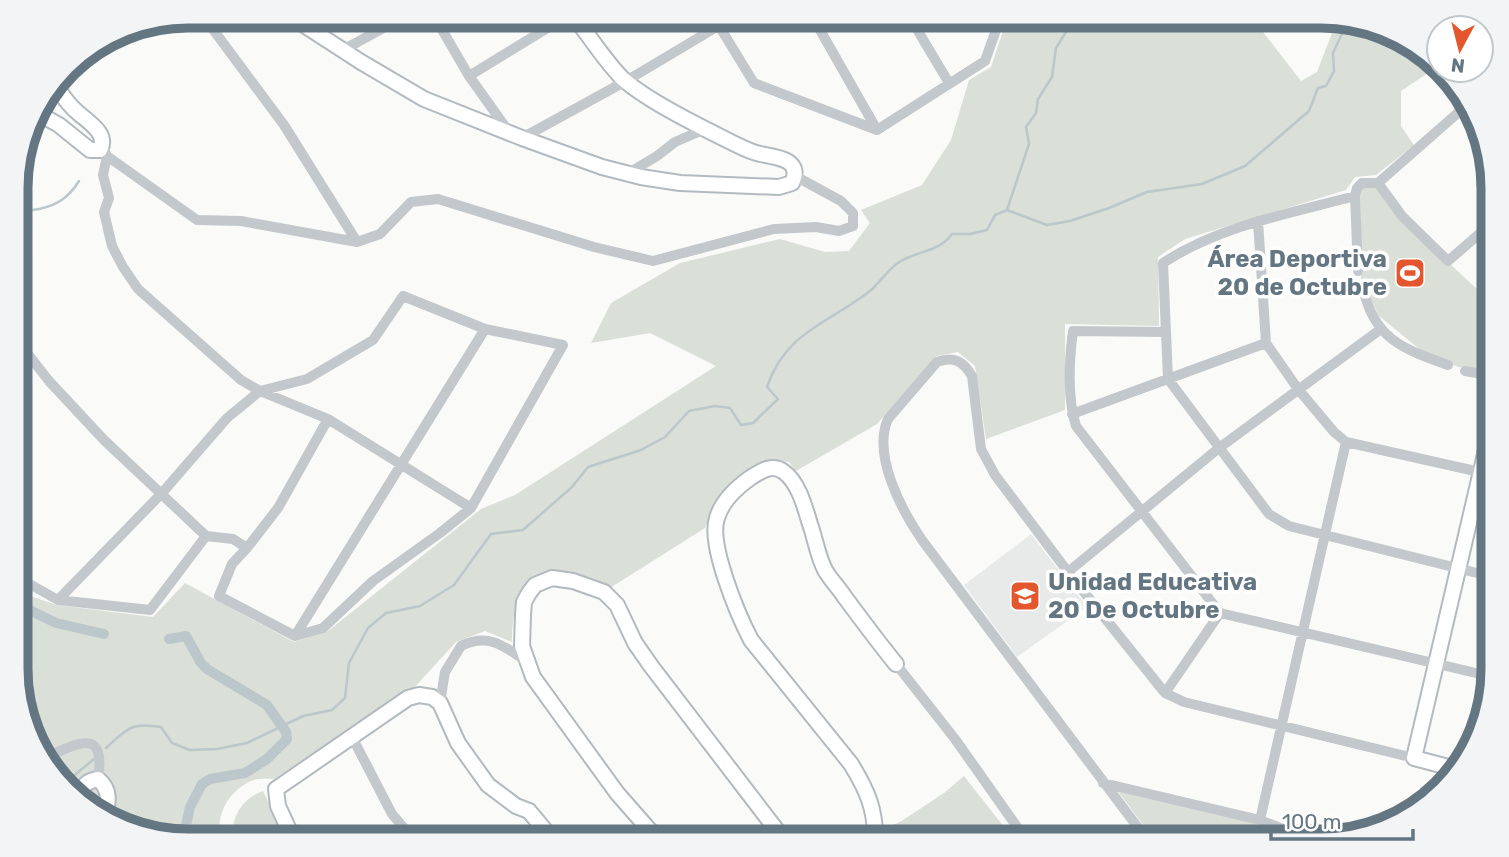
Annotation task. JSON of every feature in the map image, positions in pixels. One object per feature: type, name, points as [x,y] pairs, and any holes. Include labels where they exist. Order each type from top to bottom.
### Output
[{"type":"street","points":[[212,28],[284,125],[357,242]]},
{"type":"street","points":[[309,28],[424,99],[515,135],[627,174],[680,183],[779,187],[792,183],[795,176],[793,167],[786,159],[744,149],[705,129],[626,81],[580,28]]},
{"type":"street","points":[[343,50],[383,28]]},
{"type":"street","points":[[441,28],[469,76],[515,135]]},
{"type":"street","points":[[469,76],[550,28]]},
{"type":"street","points":[[515,135],[626,81],[705,28]]},
{"type":"street","points":[[719,28],[754,83],[877,130]]},
{"type":"street","points":[[819,28],[877,130]]},
{"type":"street","points":[[916,28],[949,83]]},
{"type":"street","points":[[877,130],[985,61],[997,28]]},
{"type":"street","points":[[61,92],[73,109],[99,132],[105,151],[103,175],[109,198],[104,212],[111,246],[138,289],[241,380],[260,391],[328,419],[471,508]]},
{"type":"street","points":[[1358,271],[1357,188],[1362,183],[1378,183],[1461,110]]},
{"type":"street","points":[[45,117],[90,150],[105,151],[197,220],[240,221],[357,242],[380,234],[411,202],[438,199],[594,247],[653,261],[774,229],[816,227],[839,231],[853,226],[853,213],[841,201],[795,176]]},
{"type":"street","points":[[627,174],[676,142],[705,129]]},
{"type":"street","points":[[1378,183],[1402,216],[1448,261],[1481,232]]},
{"type":"street","points":[[1355,196],[1258,221],[1189,246],[1163,263],[1168,379],[1269,514],[1289,526],[1481,574]]},
{"type":"street","points":[[1258,221],[1266,343],[1298,389],[1334,432],[1346,442],[1481,473]]},
{"type":"street","points":[[1363,288],[1368,310],[1381,329],[1395,342],[1448,365]]},
{"type":"street","points":[[58,600],[162,493],[228,418],[260,391],[307,379],[373,340],[403,296],[485,329],[563,345],[471,508],[373,581],[323,628],[295,636],[219,596],[232,564],[278,508],[328,419]]},
{"type":"street","points":[[295,636],[485,329]]},
{"type":"street","points":[[1068,572],[1219,448],[1381,329]]},
{"type":"street","points":[[1166,332],[1073,331],[1070,355],[1072,414],[1076,426],[1220,613],[1481,674]]},
{"type":"street","points":[[1072,414],[1266,343]]},
{"type":"street","points":[[28,354],[104,440],[206,537],[233,539],[247,548]]},
{"type":"street","points":[[1139,829],[922,540],[897,496],[883,446],[884,427],[937,362],[947,358],[959,360],[967,368],[972,376],[981,449],[995,475],[1068,572],[1166,693],[1184,702],[1447,767]]},
{"type":"street","points":[[1465,371],[1481,374]]},
{"type":"street","points":[[1260,820],[1346,442]]},
{"type":"street","points":[[875,829],[874,810],[862,781],[751,639],[741,620],[722,565],[715,531],[720,510],[736,489],[768,468],[784,472],[791,480],[803,503],[824,568],[868,630],[955,739],[1019,829]]},
{"type":"street","points":[[1414,758],[1458,569],[1481,491]]},
{"type":"street","points":[[28,583],[58,600],[150,610],[206,537]]},
{"type":"street","points":[[648,829],[617,793],[541,689],[526,661],[522,646],[524,602],[535,585],[544,580],[561,579],[610,595],[651,666],[776,829]]},
{"type":"street","points":[[1166,693],[1220,613]]},
{"type":"street","points":[[440,704],[445,672],[461,646],[482,638],[507,648],[526,661]]},
{"type":"street","points":[[289,829],[278,806],[276,789],[351,735],[408,698],[419,695],[432,697],[440,704],[458,743],[488,785],[516,806],[529,811],[544,829]]},
{"type":"street","points":[[351,735],[392,814],[404,829]]},
{"type":"street","points":[[53,755],[81,743],[92,744],[102,759],[98,779]]},
{"type":"street","points":[[82,788],[89,780],[98,779],[104,784],[109,797],[107,807]]},
{"type":"street","points":[[1103,783],[1260,820],[1283,829]]},
{"type":"shaded area","points":[[1004,28],[1269,28],[1263,32],[1301,81],[1317,72],[1334,29],[1342,29],[1382,40],[1401,49],[1425,67],[1425,75],[1401,91],[1401,126],[1414,145],[1376,175],[1355,177],[1346,190],[1185,239],[1158,257],[1159,326],[1065,324],[1065,410],[986,439],[975,366],[958,352],[937,356],[877,424],[796,471],[789,462],[769,461],[744,472],[715,502],[705,528],[610,588],[563,571],[548,572],[536,577],[521,593],[514,616],[512,642],[485,631],[456,642],[413,689],[274,779],[256,779],[235,791],[225,806],[220,829],[167,828],[161,827],[155,820],[151,825],[127,817],[91,796],[55,758],[40,730],[29,690],[28,595],[57,605],[153,617],[185,583],[294,642],[328,631],[481,509],[515,495],[716,366],[650,333],[591,343],[611,303],[680,263],[780,239],[825,252],[849,251],[870,223],[861,210],[922,185],[951,140],[969,80],[991,67]]},
{"type":"shaded area","name":"Área Deportiva 20 de Octubre","points":[[1372,185],[1378,190],[1391,209],[1481,293],[1481,371],[1458,367],[1423,352],[1379,316],[1361,280],[1360,191]]},
{"type":"shaded area","name":"Unidad Educativa 20 De Octubre","points":[[1031,534],[1087,607],[1017,657],[964,585]]},
{"type":"shaded area","points":[[964,776],[1006,829],[883,829],[900,822],[944,793]]},
{"type":"shaded area","points":[[1117,790],[1259,824],[1268,829],[1146,829]]},
{"type":"shaded area","points":[[263,791],[281,829],[233,829],[237,813],[245,802]]},
{"type":"waterway","points":[[106,748],[125,731],[143,725],[161,727],[172,743],[190,750],[217,749],[247,743],[303,716],[332,710],[345,698],[349,663],[368,628],[386,613],[420,606],[454,585],[491,534],[523,530],[572,487],[588,467],[641,450],[665,437],[689,411],[715,406],[730,408],[741,425],[753,423],[778,399],[767,387],[775,368],[785,353],[810,330],[870,291],[897,264],[942,244],[952,234],[987,230],[995,215],[1007,210],[1029,144],[1026,127],[1036,113],[1038,99],[1052,77],[1056,48],[1068,28]]},
{"type":"waterway","points":[[1007,210],[1047,225],[1070,221],[1147,192],[1202,184],[1245,166],[1309,111],[1318,88],[1326,86],[1334,71],[1333,53],[1344,29]]},
{"type":"waterway","points":[[28,210],[57,203],[67,196],[79,181]]},
{"type":"waterway","points":[[28,609],[56,623],[104,634]]},
{"type":"waterway","points":[[169,639],[186,636],[207,669],[267,705],[286,732],[287,739],[267,759],[245,773],[210,779],[202,784],[190,807],[185,829]]},
{"type":"waterway","points":[[71,778],[94,759]]},
{"type":"place","name":"Área Deportiva 20 de Octubre","points":[[1410,273]]},
{"type":"place","name":"Unidad Educativa 20 De Octubre","points":[[1025,596]]}]
